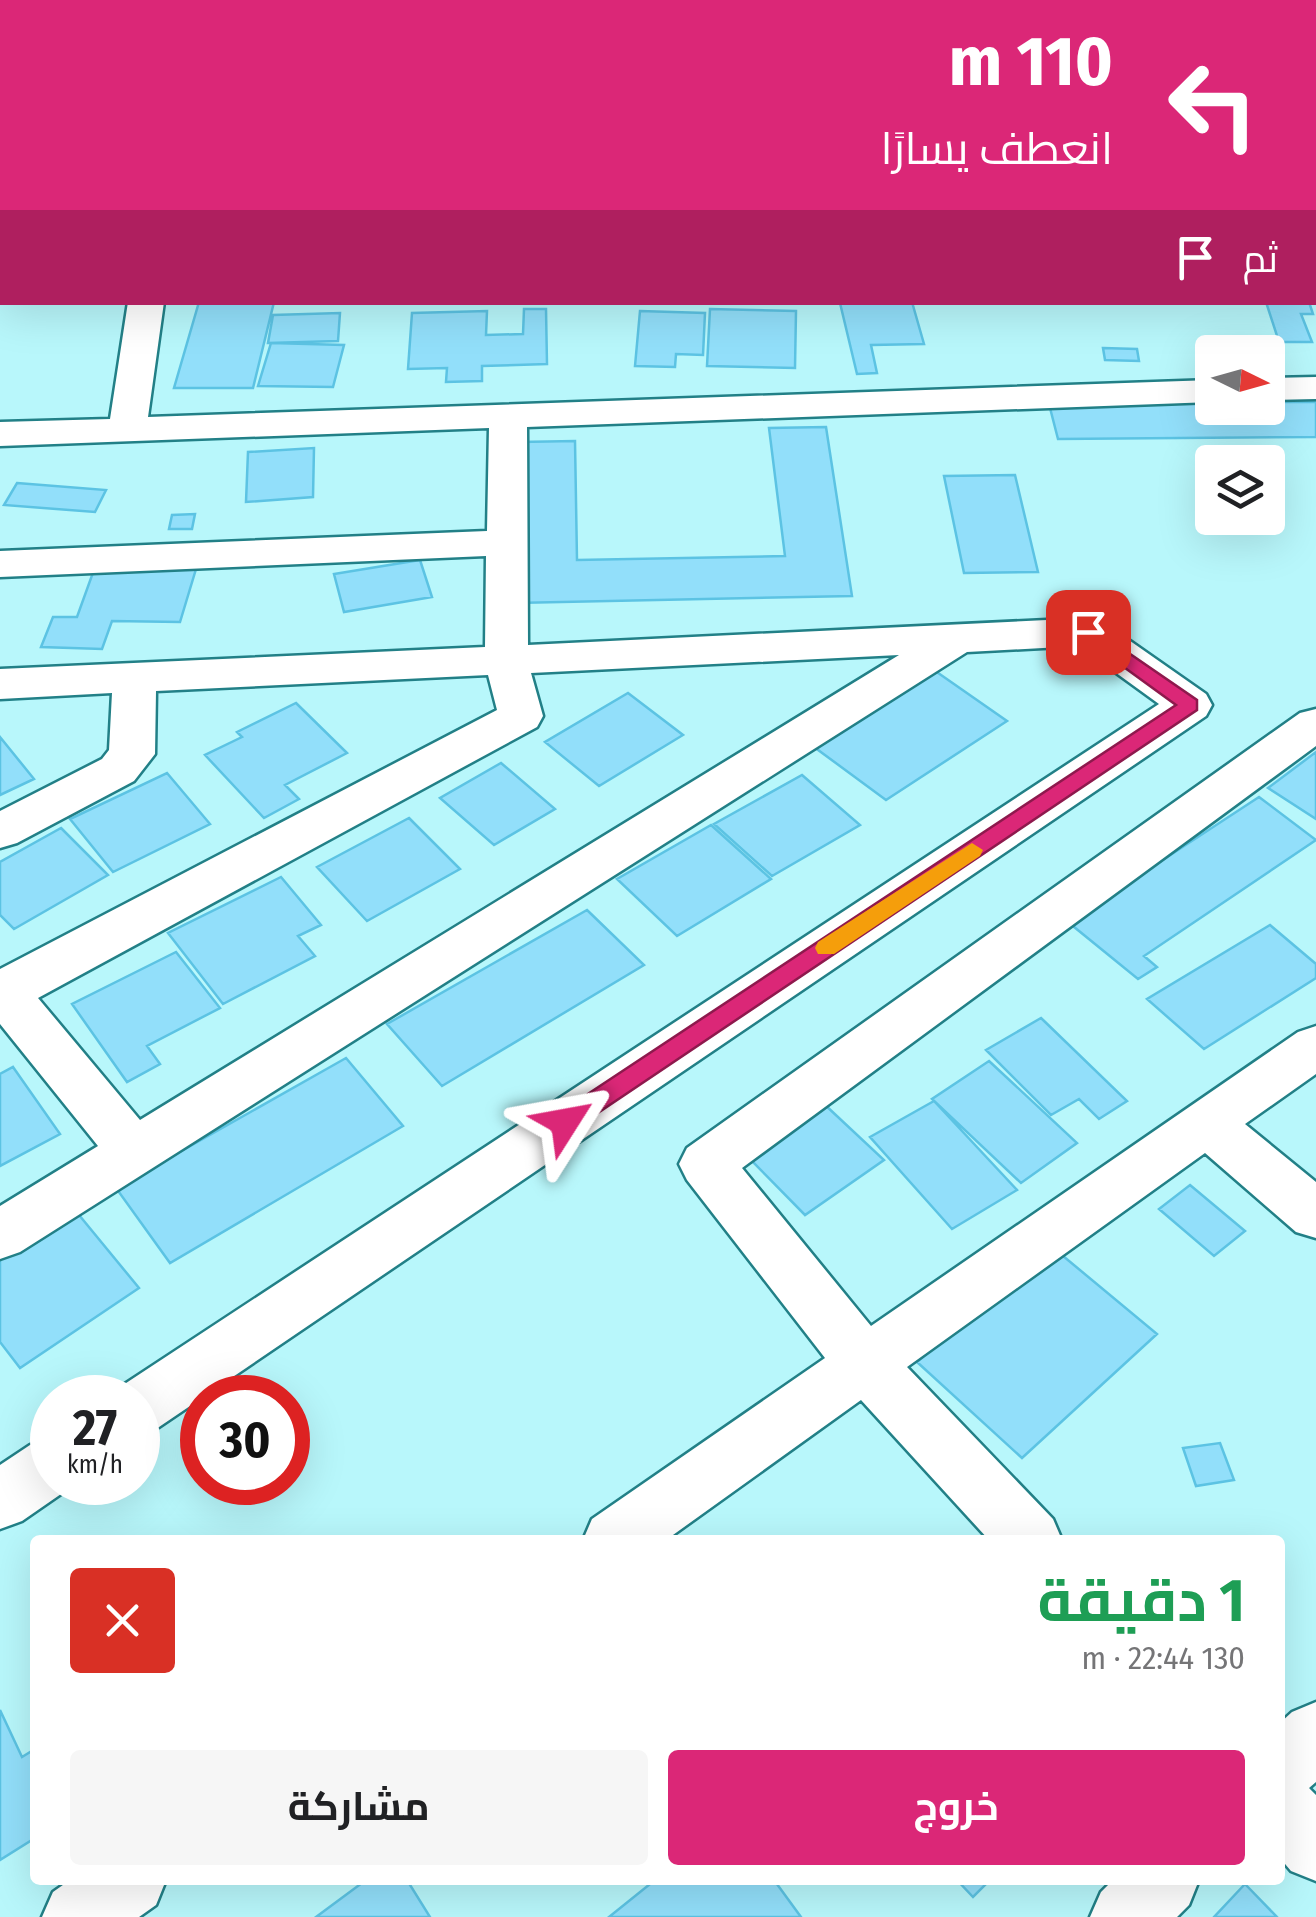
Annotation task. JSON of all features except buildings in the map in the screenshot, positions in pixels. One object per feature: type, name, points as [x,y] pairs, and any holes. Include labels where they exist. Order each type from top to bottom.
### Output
[{"type":"street","points":[[127,429],[146,305]]},
{"type":"street","points":[[1285,389],[1316,388]]},
{"type":"street","points":[[0,434],[1195,392]]},
{"type":"street","points":[[134,1152],[2,990],[521,716],[506,660],[508,414]]},
{"type":"street","points":[[0,564],[508,543]]},
{"type":"street","points":[[0,684],[1088,632],[1190,705],[160,1393]]},
{"type":"street","points":[[0,1236],[959,638]]},
{"type":"street","points":[[0,831],[118,770],[132,754],[134,677]]},
{"type":"street","points":[[1025,1535],[865,1363],[706,1164],[1316,724]]},
{"type":"street","points":[[621,1535],[1316,1046]]},
{"type":"street","points":[[1206,1123],[1316,1215]]},
{"type":"street","points":[[0,1500],[30,1480]]},
{"type":"street","points":[[1285,1764],[1316,1736]]},
{"type":"street","points":[[1285,1812],[1316,1846]]},
{"type":"street","points":[[78,1917],[124,1885]]},
{"type":"street","points":[[1126,1917],[1159,1885]]},
{"type":"slow traffic","points":[[826,948],[972,850]]},
{"type":"route","points":[[565,1122],[1190,705],[1088,632]]}]
